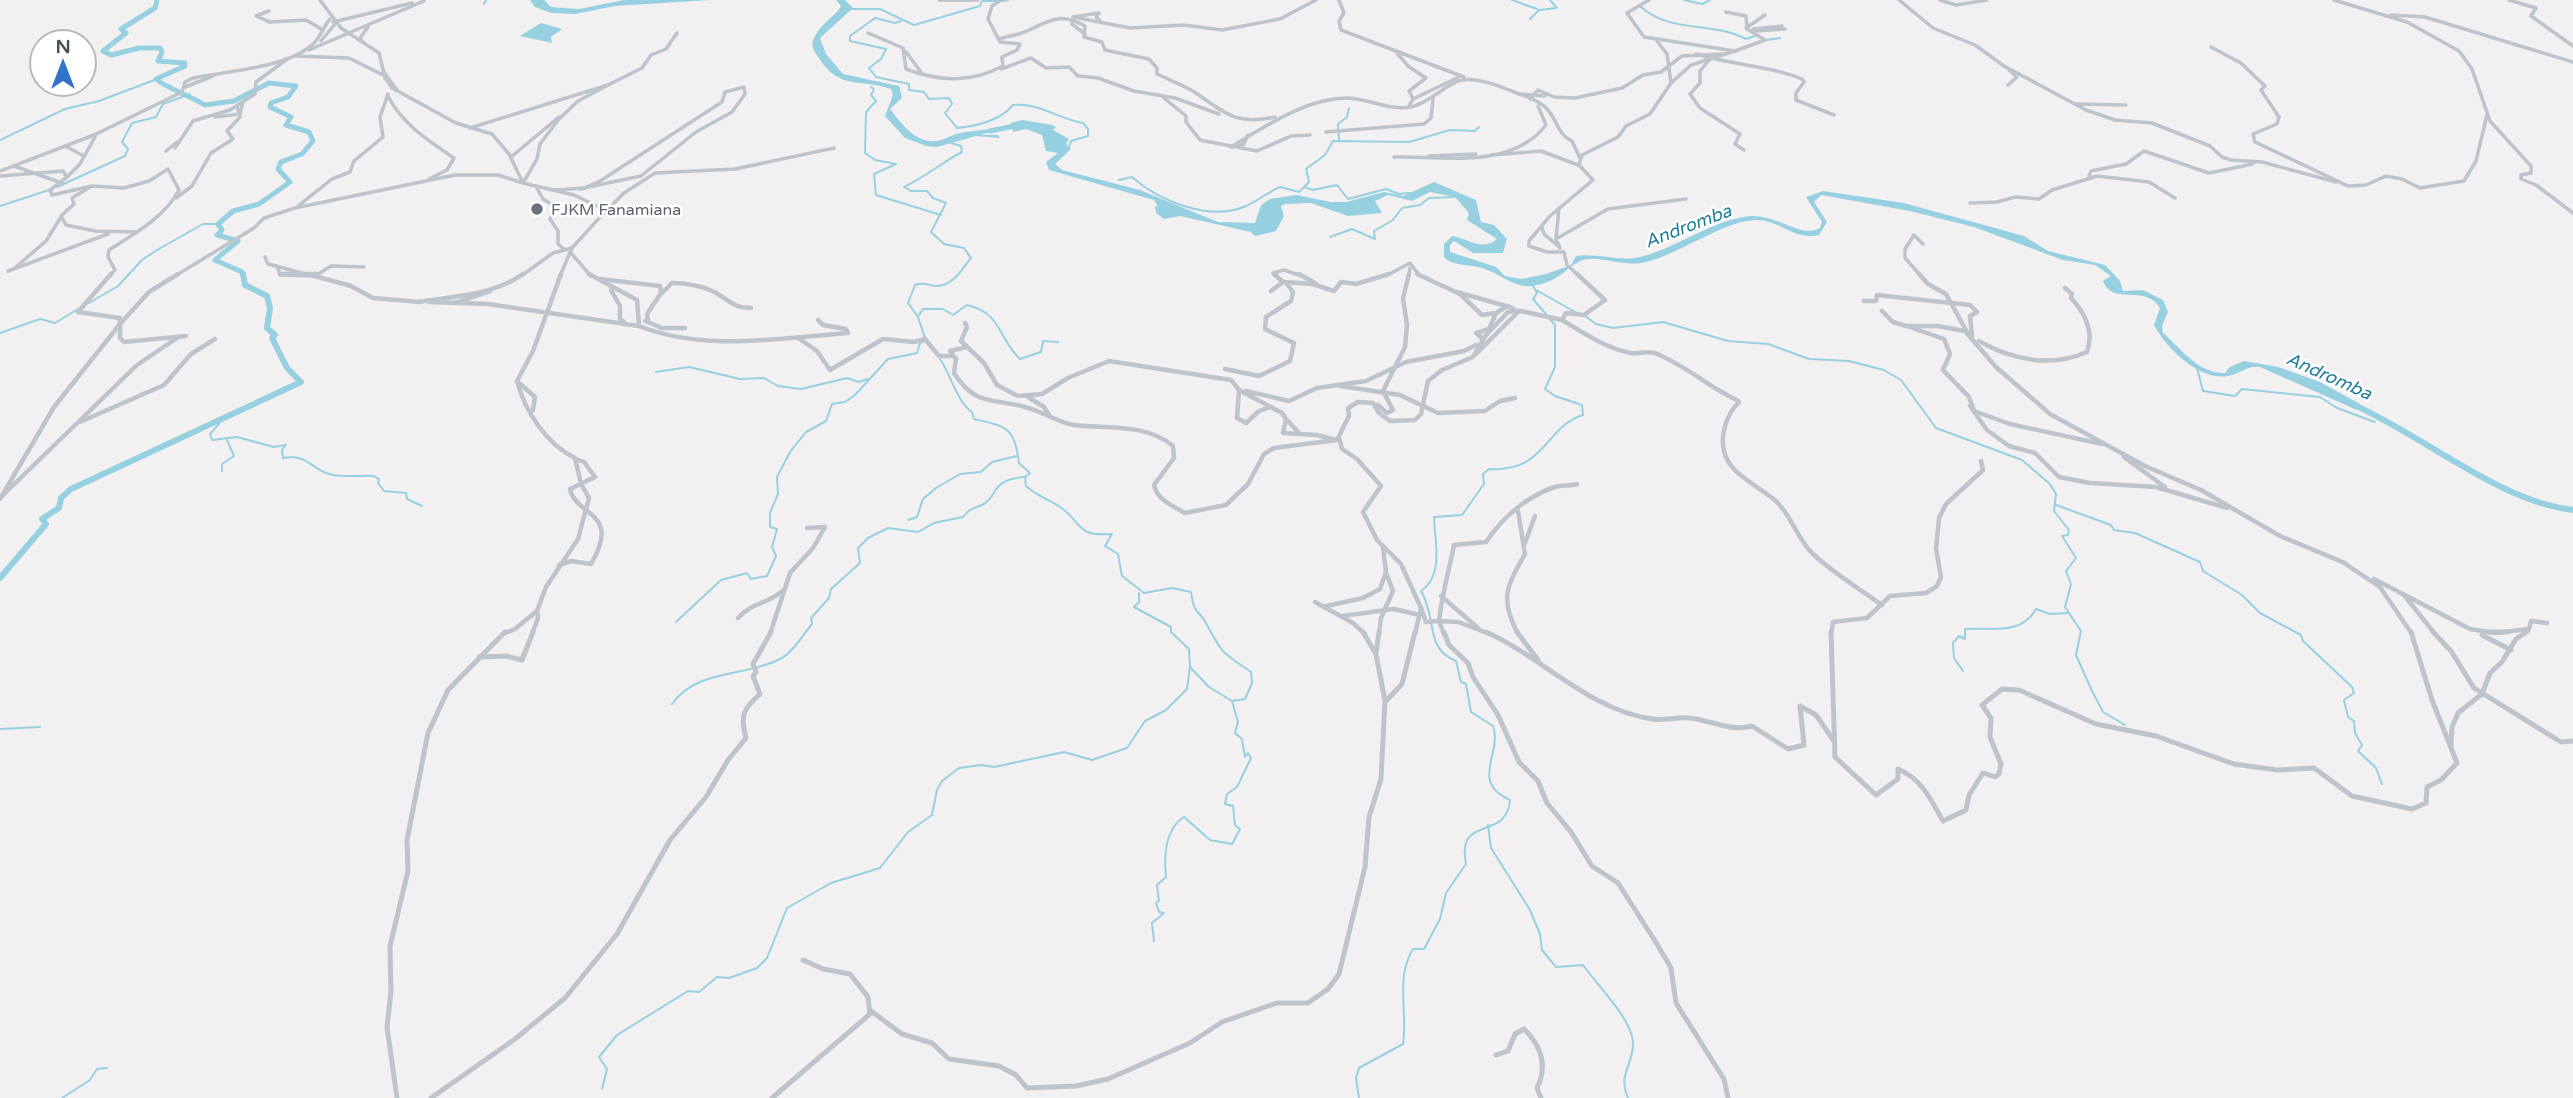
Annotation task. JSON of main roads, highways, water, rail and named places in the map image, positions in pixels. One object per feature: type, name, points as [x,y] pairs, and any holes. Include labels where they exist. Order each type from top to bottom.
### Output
[{"type":"water","points":[[530,0],[544,0],[551,7],[579,9],[624,0],[711,0],[615,6],[575,14],[551,13],[535,7]]},
{"type":"water","points":[[836,0],[845,0],[853,8],[820,38],[826,54],[843,74],[899,86],[902,98],[890,109],[909,131],[924,140],[932,141],[994,128],[999,130],[979,135],[998,135],[1000,138],[976,136],[937,147],[905,138],[885,116],[893,95],[891,89],[843,79],[827,68],[814,51],[812,44],[817,32],[841,6]]},
{"type":"water","points":[[541,23],[562,29],[551,37],[552,43],[520,36]]},
{"type":"water","points":[[1022,120],[1052,125],[1056,127],[1053,130],[1069,139],[1066,144],[1071,149],[1055,164],[1062,170],[1140,190],[1218,222],[1255,223],[1261,205],[1270,199],[1296,195],[1346,202],[1384,192],[1403,196],[1434,182],[1476,200],[1481,222],[1494,225],[1507,239],[1503,253],[1473,253],[1454,241],[1450,245],[1450,252],[1496,267],[1505,276],[1521,279],[1571,265],[1576,256],[1624,259],[1640,257],[1708,228],[1750,216],[1760,216],[1797,229],[1813,231],[1820,228],[1822,222],[1806,197],[1823,191],[1904,203],[2024,236],[2048,251],[2105,265],[2120,281],[2123,291],[2143,290],[2163,300],[2168,312],[2162,326],[2163,333],[2206,369],[2225,373],[2230,367],[2244,361],[2278,367],[2320,382],[2360,404],[2357,410],[2260,367],[2251,367],[2228,376],[2206,373],[2175,353],[2159,334],[2154,325],[2160,308],[2154,301],[2138,295],[2114,293],[2103,281],[2111,276],[2095,265],[2063,260],[1974,227],[1910,211],[1821,195],[1814,202],[1827,222],[1819,235],[1794,233],[1764,221],[1743,222],[1646,262],[1630,264],[1597,259],[1583,260],[1552,280],[1529,286],[1512,282],[1488,270],[1451,262],[1444,257],[1444,244],[1452,236],[1480,244],[1491,243],[1497,239],[1467,220],[1469,213],[1455,197],[1430,192],[1412,201],[1388,195],[1375,201],[1382,213],[1348,216],[1311,203],[1285,204],[1281,206],[1284,216],[1276,231],[1255,236],[1251,232],[1180,216],[1164,219],[1156,213],[1155,207],[1158,206],[1154,200],[1049,170],[1046,162],[1058,153],[1046,151],[1042,135],[1026,129],[1013,132],[1011,123]]},
{"type":"waterway","points":[[157,0],[155,8],[121,29],[126,33],[103,51],[111,55],[139,48],[160,48],[162,52],[158,61],[185,63],[185,66],[156,79],[205,105],[234,101],[269,83],[296,86],[288,97],[271,103],[270,107],[291,117],[286,125],[309,132],[313,141],[302,154],[281,162],[278,169],[290,182],[259,204],[233,211],[218,224],[222,230],[217,235],[238,241],[215,260],[242,272],[243,276]]},
{"type":"waterway","points":[[484,4],[486,0]]},
{"type":"waterway","points":[[1002,1],[1008,0]]},
{"type":"waterway","points":[[1512,0],[1537,9]]},
{"type":"waterway","points":[[1530,19],[1539,10],[1557,8],[1550,0]]},
{"type":"waterway","points":[[1684,0],[1702,4],[1710,0]]},
{"type":"waterway","points":[[850,9],[880,9],[914,25],[980,6],[982,1],[997,1]]},
{"type":"waterway","points":[[1640,6],[1652,15],[1678,24],[1719,30],[1746,39],[1755,36]]},
{"type":"waterway","points":[[901,21],[895,23],[875,18],[850,36],[850,41],[886,49],[881,59],[869,68],[876,77],[909,84],[909,90],[924,92],[929,99],[949,98],[952,104],[945,113],[957,128],[988,122],[1013,105],[1039,108],[1083,123],[1088,129],[1088,136],[1071,141],[1069,147]]},
{"type":"waterway","points":[[1767,40],[1780,38]]},
{"type":"waterway","points":[[0,140],[65,109],[99,101],[157,79]]},
{"type":"waterway","points":[[871,87],[874,89],[871,95],[876,101],[866,112],[865,153],[875,160],[896,164],[874,174],[876,195],[940,215]]},
{"type":"waterway","points":[[57,187],[125,156],[128,149],[122,142],[132,123],[156,117],[163,104],[190,94]]},
{"type":"waterway","points":[[1339,140],[1338,124],[1347,117],[1349,108]]},
{"type":"waterway","name":"Andromba","points":[[990,131],[1020,125]]},
{"type":"waterway","points":[[1304,187],[1309,182],[1306,169],[1325,155],[1333,141],[1409,142],[1450,130],[1475,131],[1479,127]]},
{"type":"waterway","points":[[940,215],[946,203],[933,198],[927,191],[911,191],[904,187],[962,152],[961,146],[951,143]]},
{"type":"waterway","points":[[1119,180],[1132,177],[1170,201],[1217,212],[1246,206],[1280,187],[1299,192],[1304,187]]},
{"type":"waterway","points":[[1304,187],[1313,190],[1337,185],[1348,199],[1386,189],[1399,194],[1410,193]]},
{"type":"waterway","points":[[0,206],[49,190]]},
{"type":"waterway","points":[[1330,237],[1352,229],[1375,239],[1374,231],[1393,220],[1402,208],[1420,205],[1429,198],[1454,197]]},
{"type":"waterway","points":[[925,338],[918,317],[908,303],[915,285],[937,286],[948,283],[971,258],[964,248],[944,244],[931,232],[940,215]]},
{"type":"waterway","points":[[89,303],[118,286],[142,260],[157,250],[203,224],[218,224]]},
{"type":"waterway","points":[[0,578],[46,524],[42,519],[59,508],[61,498],[71,489],[301,382],[287,368],[272,338],[275,335],[267,328],[270,308],[267,296],[245,285],[243,274]]},
{"type":"waterway","points":[[1488,827],[1500,821],[1507,813],[1510,800],[1498,793],[1489,776],[1495,736],[1493,726],[1471,712],[1466,684],[1461,682],[1456,661],[1439,649],[1435,641],[1421,591],[1433,576],[1435,567],[1434,517],[1462,515],[1484,484],[1483,474],[1489,469],[1523,464],[1543,448],[1560,429],[1583,415],[1582,405],[1555,396],[1545,389],[1555,367],[1555,325],[1533,299],[1537,293],[1532,284]]},
{"type":"waterway","points":[[1536,290],[1577,313]]},
{"type":"waterway","points":[[919,315],[923,309],[943,309],[953,315],[967,305],[979,309],[994,320],[1020,359],[1041,352],[1043,341],[1058,342]]},
{"type":"waterway","points":[[0,333],[40,319],[55,323],[78,309]]},
{"type":"waterway","points":[[1585,316],[1596,324],[1613,328],[1663,322],[1728,341],[1768,344],[1809,359],[1849,361],[1884,370],[1901,380],[1936,428],[2022,460],[2050,484],[2056,494],[2054,511],[2069,530],[2068,535],[2062,536],[2076,558],[2066,571],[2071,584],[2065,607],[2081,631],[2076,655],[2103,712],[2125,725]]},
{"type":"waterway","points":[[676,622],[721,580],[747,573],[751,579],[767,576],[776,556],[772,547],[777,529],[770,527],[770,513],[778,494],[777,477],[790,452],[806,432],[826,421],[832,404],[845,402],[855,395],[888,359],[917,353],[920,343],[925,341]]},
{"type":"waterway","points":[[940,359],[974,419],[995,424],[1012,435],[1019,463],[1030,473],[1025,477],[1026,486],[1060,507],[1085,531],[1112,534],[1105,546],[1118,554],[1122,576],[1144,593],[1172,588],[1191,592],[1195,609],[1221,648],[1251,672],[1252,683],[1245,699],[1232,701]]},
{"type":"waterway","points":[[656,372],[689,367],[740,379],[764,378],[778,386],[801,389],[847,378],[859,382],[868,379]]},
{"type":"waterway","points":[[2197,368],[2203,391],[2235,396],[2242,389],[2320,397],[2337,408],[2375,422]]},
{"type":"waterway","name":"Andromba","points":[[2352,404],[2489,481],[2545,504],[2573,510]]},
{"type":"waterway","points":[[218,418],[219,424],[210,434],[212,440],[237,437],[274,447],[286,445],[282,450],[283,458],[298,458],[334,475],[374,476],[379,479],[378,483],[384,491],[406,493],[407,499],[422,506]]},
{"type":"waterway","points":[[222,471],[222,464],[234,456],[227,440]]},
{"type":"waterway","points":[[908,520],[917,517],[923,499],[936,488],[960,474],[981,472],[992,462],[1017,456]]},
{"type":"waterway","points":[[672,704],[682,693],[707,679],[764,665],[788,654],[812,624],[811,618],[829,598],[831,589],[860,563],[858,548],[868,538],[888,528],[918,532],[934,523],[963,517],[970,510],[987,502],[1000,485],[1024,477]]},
{"type":"waterway","points":[[2056,505],[2111,525],[2114,530],[2135,533],[2200,562],[2203,571],[2242,595],[2260,613],[2301,635],[2303,641],[2352,687],[2354,693],[2344,700],[2348,717],[2354,721],[2355,733],[2362,745],[2358,751],[2376,768],[2382,784]]},
{"type":"waterway","points":[[1139,593],[1139,602],[1134,607],[1171,627],[1171,632],[1189,649],[1190,667]]},
{"type":"waterway","points":[[1963,671],[1954,658],[1953,643],[1959,636],[1965,639],[1965,629],[2014,627],[2030,618],[2036,609],[2050,614],[2067,613]]},
{"type":"waterway","points":[[602,1089],[607,1069],[599,1057],[617,1035],[688,991],[699,992],[717,977],[729,978],[757,968],[767,958],[787,908],[831,883],[880,868],[908,832],[932,815],[937,790],[942,781],[959,768],[981,765],[994,767],[1064,752],[1092,760],[1127,748],[1145,721],[1166,710],[1187,689],[1190,667]]},
{"type":"waterway","points":[[1190,667],[1209,687],[1232,701]]},
{"type":"waterway","points":[[1154,941],[1152,923],[1164,913],[1159,912],[1156,903],[1159,901],[1157,885],[1166,877],[1165,861],[1169,836],[1178,822],[1184,817],[1210,840],[1232,844],[1240,829],[1235,825],[1233,806],[1225,804],[1227,794],[1237,787],[1251,758],[1248,753],[1245,757],[1242,739],[1235,733],[1238,722],[1232,701]]},
{"type":"waterway","points":[[0,729],[40,727]]},
{"type":"waterway","points":[[1359,1098],[1356,1078],[1359,1068],[1403,1044],[1403,983],[1408,960],[1413,949],[1424,949],[1440,919],[1446,893],[1466,864],[1465,848],[1468,838],[1488,827]]},
{"type":"waterway","points":[[1488,827],[1491,848],[1530,910],[1540,934],[1542,950],[1556,967],[1583,965],[1626,1022],[1633,1041],[1632,1056],[1624,1082],[1628,1098]]},
{"type":"waterway","points":[[62,1098],[90,1080],[97,1069],[107,1068]]},
{"type":"place","name":"FJKM Fanamiana","points":[[537,209]]}]
